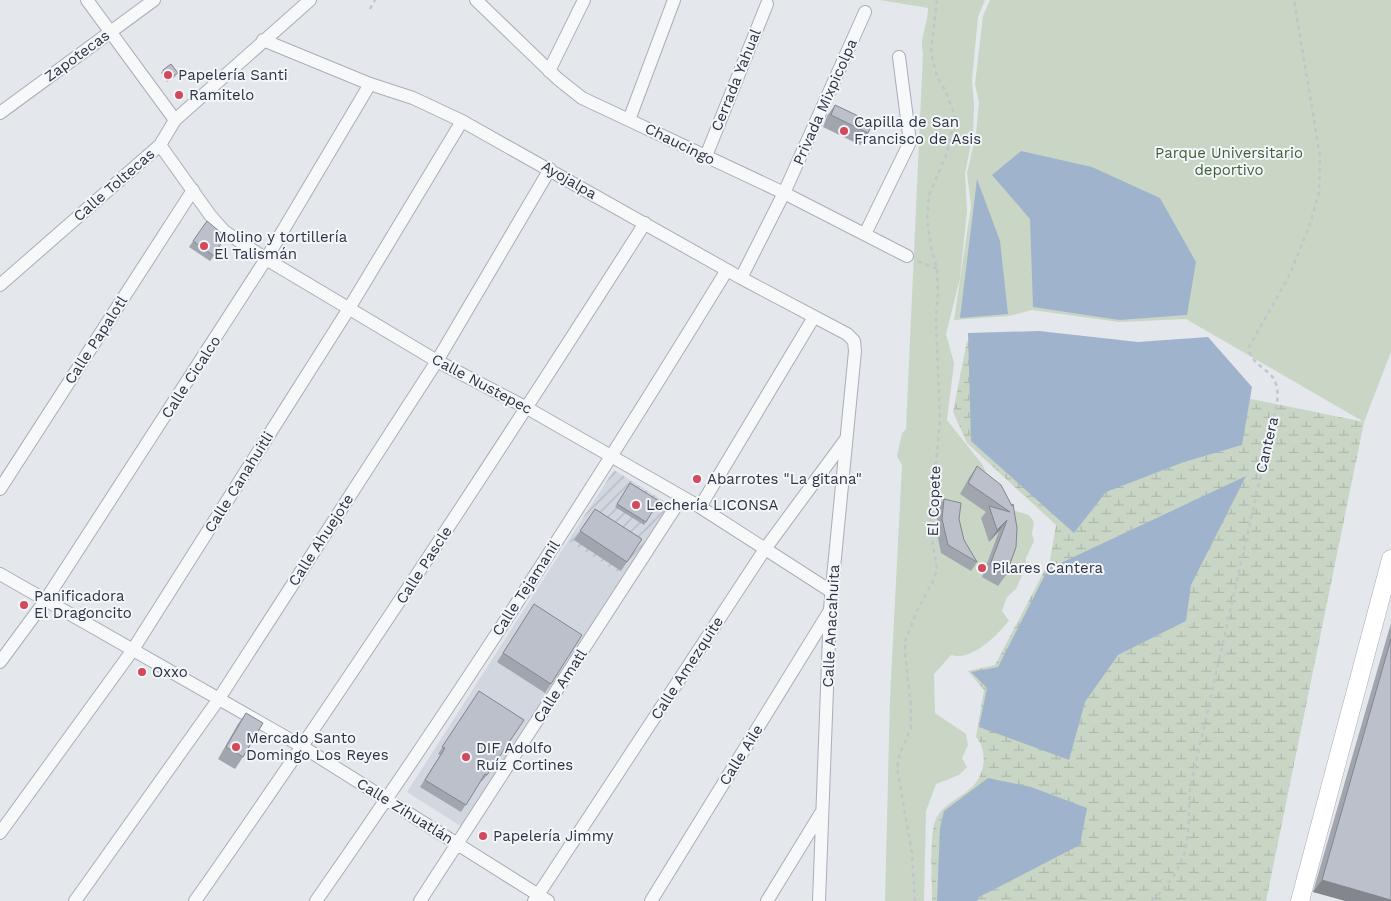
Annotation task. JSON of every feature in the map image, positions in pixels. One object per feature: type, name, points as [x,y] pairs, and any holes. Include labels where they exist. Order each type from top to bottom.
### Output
[{"type":"main road","points":[[1300,901],[1391,559]]},
{"type":"street","points":[[87,0],[174,120]]},
{"type":"street","name":"Zapotecas","points":[[0,113],[154,0]]},
{"type":"street","name":"Calle Toltecas","points":[[0,285],[160,144],[174,120],[310,0]]},
{"type":"street","points":[[549,71],[584,0]]},
{"type":"street","points":[[630,120],[674,0]]},
{"type":"street","name":"Chaucingo","points":[[481,2],[549,71],[582,98],[784,193],[907,256]]},
{"type":"street","name":"Cerrada Yahual","points":[[706,156],[766,4]]},
{"type":"street","name":"Privada Mixpicolpa","points":[[784,193],[865,12]]},
{"type":"street","name":"Ayojalpa","points":[[263,40],[370,84],[413,98],[462,121],[741,278],[847,334],[854,341],[855,351]]},
{"type":"street","points":[[864,234],[910,142],[900,57]]},
{"type":"street","name":"Calle Cicalco","points":[[0,662],[46,602],[266,259],[370,84]]},
{"type":"street","name":"Calle Canahuitli","points":[[0,833],[132,651],[348,310],[462,121]]},
{"type":"street","name":"Calle Nustepec","points":[[160,144],[224,231],[348,310],[436,361],[527,408],[682,496],[832,592]]},
{"type":"street","name":"Calle Ahuejote","points":[[75,901],[218,700],[436,361],[550,169]]},
{"type":"street","name":"Calle Papalotl","points":[[0,490],[192,190]]},
{"type":"street","points":[[741,278],[784,193]]},
{"type":"street","name":"Calle Pascle","points":[[196,901],[303,747],[527,408],[645,223]]},
{"type":"street","name":"Calle Tejamanil","points":[[316,901],[386,800],[612,456],[727,270]]},
{"type":"street","points":[[700,507],[814,317]]},
{"type":"street","name":"Calle Anacahuita","points":[[819,901],[830,609],[855,351]]},
{"type":"street","name":"Calle Amezquite","points":[[540,899],[765,549],[846,439]]},
{"type":"street","name":"Calle Amatl","points":[[420,901],[682,496]]},
{"type":"street","name":"Calle Zihuatlán","points":[[0,574],[46,602],[303,747],[458,844],[540,899]]},
{"type":"street","name":"Calle Aile","points":[[651,901],[830,609]]},
{"type":"street","points":[[767,901],[822,811]]},
{"type":"path","points":[[370,9],[374,0]]},
{"type":"path","name":"El Copete","points":[[915,901],[912,853],[898,768],[900,753],[911,728],[911,706],[904,654],[906,641],[917,611],[934,579],[936,569],[930,527],[940,420],[937,269],[931,246],[927,217],[929,195],[947,153],[955,116],[946,92],[937,76],[931,53],[937,0]]},
{"type":"path","name":"Cantera","points":[[1152,901],[1172,879],[1186,850],[1190,789],[1276,404],[1276,383],[1272,376],[1251,357],[1249,347],[1289,276],[1309,227],[1320,192],[1320,156],[1294,0]]},
{"type":"path","points":[[907,256],[937,269]]},
{"type":"path","points":[[933,503],[941,504]]},
{"type":"shaded area","points":[[614,470],[670,505],[624,576],[568,541]]},
{"type":"shaded area","points":[[568,541],[624,576],[462,827],[407,792]]},
{"type":"green space","points":[[880,0],[985,0],[978,17],[972,80],[974,104],[973,133],[965,174],[967,211],[960,278],[946,334],[954,363],[947,420],[982,464],[990,481],[1012,510],[1029,515],[1034,522],[1032,534],[1034,541],[1026,558],[1026,566],[1016,589],[1007,597],[1002,611],[1009,621],[991,640],[976,651],[959,656],[951,655],[934,674],[935,713],[966,734],[968,745],[962,758],[967,767],[959,775],[936,784],[926,811],[924,901],[885,901],[890,698],[902,465],[897,456],[902,433],[906,429],[922,42],[928,8]]},
{"type":"green space","name":"Parque Universitario deportivo","points":[[990,0],[1391,0],[1391,352],[1364,422],[1186,319],[1119,322],[1032,310],[1009,316],[954,320],[971,206],[967,173],[976,134],[979,102],[975,84],[983,16]]},
{"type":"green space","points":[[967,341],[1364,422],[1266,901],[932,901],[934,825],[941,812],[969,790],[978,780],[984,761],[980,742],[976,737],[984,690],[968,671],[995,665],[1050,560],[1056,525],[967,443],[953,412]]},
{"type":"water","points":[[1021,151],[1092,167],[1160,198],[1196,262],[1187,315],[1119,320],[1033,307],[1030,219],[992,175]]},
{"type":"water","points":[[977,179],[1000,241],[1008,314],[960,318]]},
{"type":"water","points":[[1039,331],[1138,342],[1208,337],[1252,387],[1242,445],[1184,462],[1106,492],[1074,533],[971,441],[968,333]]},
{"type":"water","points":[[1246,476],[1191,585],[1186,621],[1118,655],[1085,702],[1069,760],[979,727],[987,688],[971,672],[998,667],[1048,569]]},
{"type":"water","points":[[988,778],[1031,787],[1087,808],[1080,845],[979,897],[977,901],[937,901],[940,828],[944,811]]},
{"type":"building","points":[[171,64],[178,73],[169,79],[163,70]]},
{"type":"building","points":[[835,105],[873,123],[868,133],[831,115]]},
{"type":"building","name":"Molino y tortillería El Talismán","points":[[207,221],[225,236],[214,256],[193,241]]},
{"type":"building","points":[[977,466],[1001,485],[1012,506],[1013,504],[1017,528],[1016,547],[1006,575],[990,565],[1007,520],[997,530],[989,506],[1010,512],[968,483]]},
{"type":"building","name":"Lechería LICONSA","points":[[630,483],[659,501],[646,522],[617,504]]},
{"type":"building","points":[[944,499],[961,503],[959,519],[964,540],[977,562],[948,545],[942,519]]},
{"type":"building","points":[[595,509],[642,539],[627,562],[580,531]]},
{"type":"building","points":[[534,604],[582,635],[551,684],[503,653]]},
{"type":"building","points":[[1391,639],[1391,900],[1322,880]]},
{"type":"building","points":[[479,691],[524,720],[487,775],[485,774],[466,805],[425,780],[445,748],[442,747]]},
{"type":"building","name":"Mercado Santo Domingo Los Reyes","points":[[246,713],[263,723],[243,757],[226,747]]},
{"type":"place","name":"Papelería Santi","points":[[168,75]]},
{"type":"place","name":"Ramitelo","points":[[179,95]]},
{"type":"place","name":"Capilla de San Francisco de Asis","points":[[844,131]]},
{"type":"place","name":"Molino y tortillería El Talismán","points":[[204,246]]},
{"type":"place","name":"Abarrotes \"La gitana\"","points":[[697,479]]},
{"type":"place","name":"Lechería LICONSA","points":[[636,505]]},
{"type":"place","name":"Pilares Cantera","points":[[982,568]]},
{"type":"place","name":"Panificadora El Dragoncito","points":[[24,605]]},
{"type":"place","name":"Oxxo","points":[[142,672]]},
{"type":"place","name":"Mercado Santo Domingo Los Reyes","points":[[236,747]]},
{"type":"place","name":"DIF Adolfo Ruíz Cortines","points":[[466,757]]},
{"type":"place","name":"Papelería Jimmy","points":[[483,836]]}]
